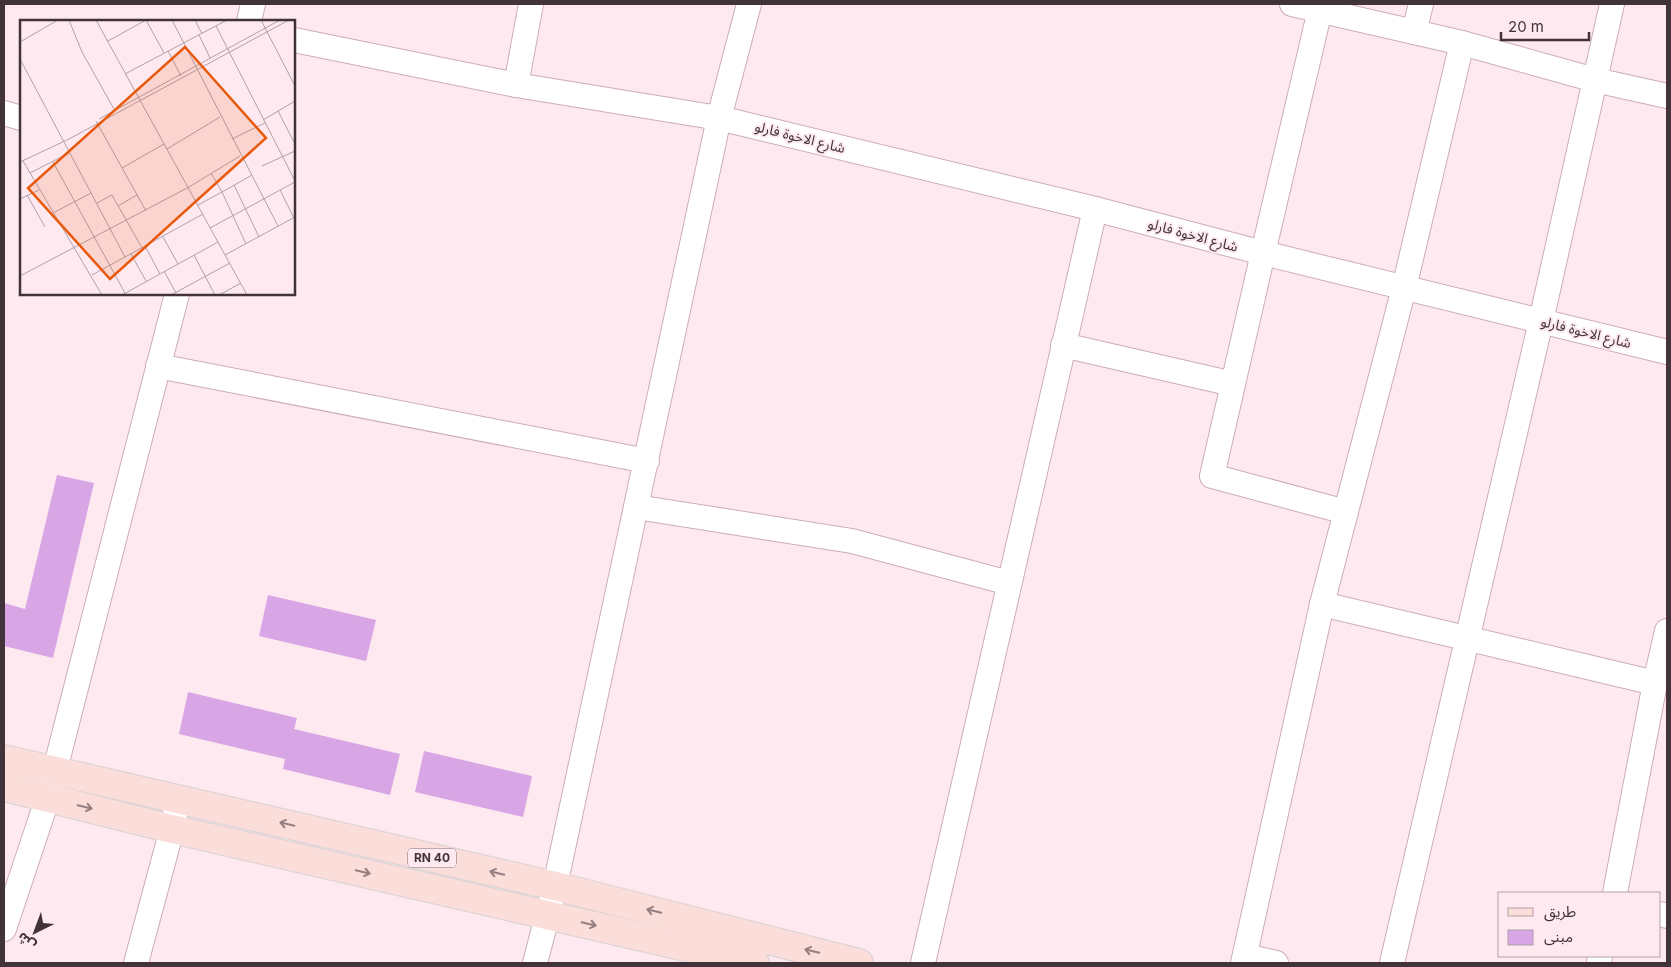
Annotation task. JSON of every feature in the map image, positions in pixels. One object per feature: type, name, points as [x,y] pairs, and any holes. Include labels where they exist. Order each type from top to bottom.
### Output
[{"type":"main road","name":"RN 40","points":[[4,759],[555,886],[859,963]]},
{"type":"main road","name":"RN 40","points":[[4,788],[48,797],[172,829],[752,963]]},
{"type":"main road","points":[[324,864],[327,834]]},
{"type":"street","points":[[250,20],[253,4]]},
{"type":"street","points":[[516,85],[531,4]]},
{"type":"street","points":[[535,963],[555,886],[719,118],[749,4]]},
{"type":"street","points":[[1292,4],[1462,43],[1595,80],[1667,96]]},
{"type":"street","points":[[1414,32],[1421,4]]},
{"type":"street","points":[[1392,963],[1541,321],[1612,4]]},
{"type":"street","points":[[1320,10],[1212,476],[1346,512]]},
{"type":"street","name":"شارع الاخوة فارلو","points":[[295,40],[516,85],[719,118],[1095,209],[1263,253],[1667,352]]},
{"type":"street","points":[[1276,963],[1244,959],[1322,604],[1404,288],[1462,43]]},
{"type":"street","points":[[4,112],[20,118]]},
{"type":"street","points":[[923,963],[1095,209]]},
{"type":"street","points":[[4,929],[48,797],[177,295]]},
{"type":"street","points":[[1063,344],[1233,384]]},
{"type":"street","points":[[158,366],[646,461]]},
{"type":"street","points":[[636,507],[852,541],[1009,583]]},
{"type":"street","points":[[1322,604],[1655,683]]},
{"type":"street","points":[[1615,892],[1655,683],[1667,631]]},
{"type":"street","points":[[136,963],[178,800]]},
{"type":"building","points":[[57,475],[94,483],[53,658],[4,646],[4,603],[25,609]]},
{"type":"building","points":[[268,595],[376,620],[366,661],[259,636]]},
{"type":"building","points":[[188,692],[297,718],[294,729],[400,754],[390,795],[283,769],[285,759],[179,734]]},
{"type":"building","points":[[424,751],[532,776],[523,817],[415,792]]}]
